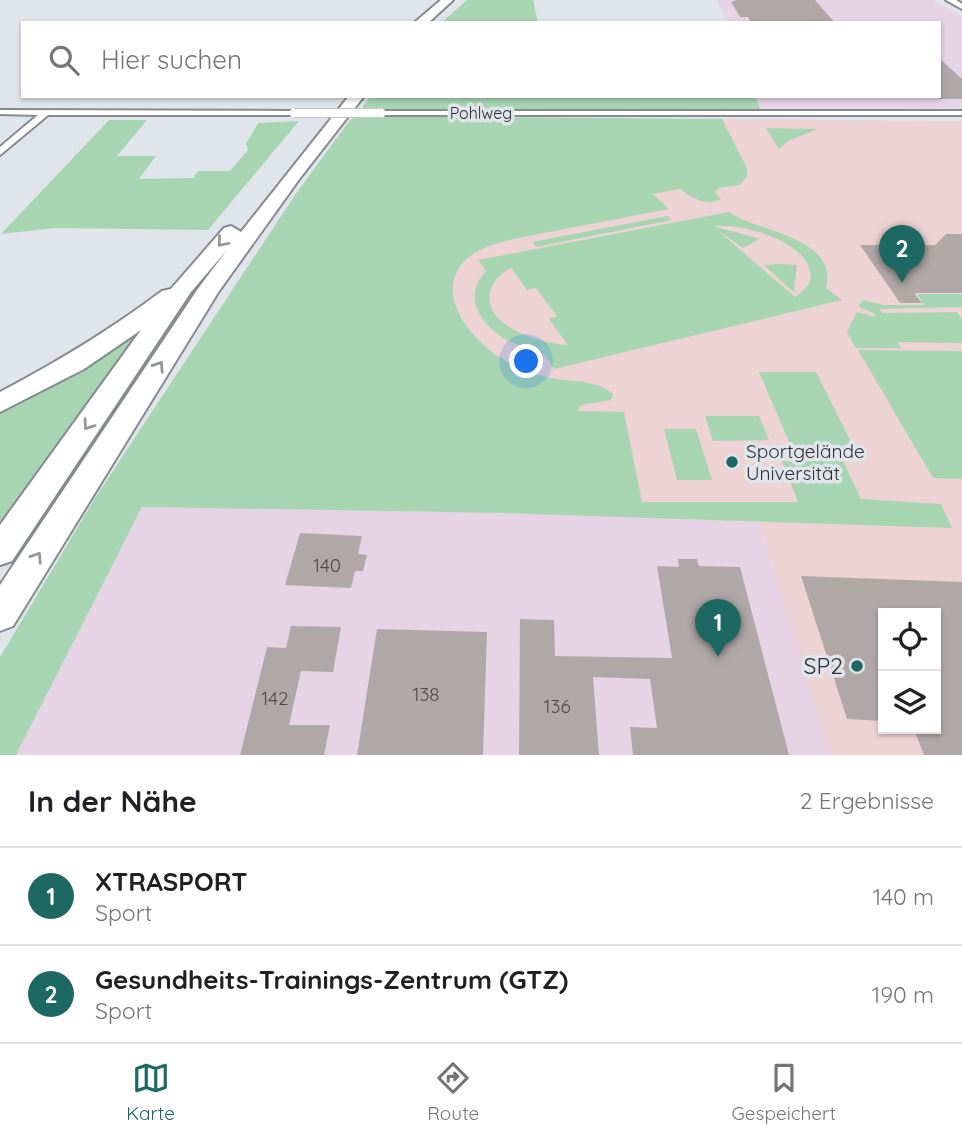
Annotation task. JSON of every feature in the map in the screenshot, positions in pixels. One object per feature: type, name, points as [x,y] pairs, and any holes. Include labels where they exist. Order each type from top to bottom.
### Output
[{"type":"highway","points":[[422,21],[448,0]]},
{"type":"highway","points":[[435,21],[459,0]]},
{"type":"highway","points":[[0,551],[183,288],[343,98]]},
{"type":"highway","points":[[0,615],[208,290],[355,98]]},
{"type":"highway","points":[[0,403],[75,363],[122,333],[155,305],[183,288]]},
{"type":"main road","points":[[950,0],[962,7]]},
{"type":"street","name":"Pohlweg","points":[[0,112],[962,113]]},
{"type":"street","points":[[0,152],[46,112]]},
{"type":"shaded area","points":[[717,0],[933,0],[962,16],[962,108],[761,110],[756,98],[941,98],[941,21],[727,21]]},
{"type":"shaded area","name":"Sportgelände Universität","points":[[722,119],[962,121],[962,755],[830,755],[759,522],[503,513],[419,274],[654,176],[719,188],[747,168]]},
{"type":"shaded area","points":[[142,507],[503,513],[759,522],[830,755],[16,755]]},
{"type":"green space","points":[[467,0],[533,0],[538,21],[443,21]]},
{"type":"green space","points":[[369,98],[756,98],[761,110],[363,110]]},
{"type":"green space","points":[[358,116],[722,119],[747,168],[747,176],[740,185],[719,188],[715,192],[721,199],[705,202],[680,189],[653,194],[669,209],[508,240],[483,249],[469,257],[458,270],[453,284],[458,312],[477,338],[501,358],[549,378],[593,384],[613,394],[611,400],[581,405],[578,411],[624,412],[642,502],[798,502],[782,461],[843,461],[861,499],[941,504],[952,528],[503,513],[142,507],[16,755],[0,755],[0,657],[97,495],[295,195],[350,120]]},
{"type":"green space","points":[[109,120],[147,120],[117,156],[156,156],[139,179],[193,178],[198,171],[230,171],[248,150],[246,144],[258,123],[299,121],[208,230],[55,228],[1,234]]},
{"type":"green space","points":[[766,128],[818,129],[790,140],[779,149]]},
{"type":"green space","points":[[729,212],[808,246],[820,257],[827,271],[826,288],[842,300],[554,369],[541,353],[513,343],[485,322],[475,303],[478,282],[486,271],[478,260]],"holes":[[[713,226],[754,230],[796,250],[810,271],[807,286],[795,297],[717,230],[743,248],[760,239]],[[511,268],[527,290],[536,288],[557,316],[549,319],[568,345],[530,337],[505,324],[496,315],[490,304],[491,288],[498,277]]]},
{"type":"green space","points":[[667,216],[672,220],[536,247],[532,242]]},
{"type":"green space","points":[[764,265],[797,265],[794,289],[797,292],[792,291]]},
{"type":"green space","points":[[917,294],[962,294],[962,307],[880,309],[882,313],[957,312],[962,319],[962,343],[898,342],[901,348],[856,348],[847,332],[857,312],[876,317],[874,313],[859,307],[862,300],[884,305],[924,305]]},
{"type":"green space","points":[[162,311],[0,533],[0,410]]},
{"type":"green space","points":[[858,350],[962,351],[962,479],[933,478]]},
{"type":"green space","points":[[759,372],[816,372],[856,452],[793,451]]},
{"type":"green space","points":[[705,416],[759,416],[769,440],[713,441]]},
{"type":"green space","points":[[664,429],[696,429],[712,480],[677,480]]},
{"type":"building","points":[[815,0],[833,21],[750,21],[748,17],[740,17],[731,2]]},
{"type":"building","points":[[941,60],[962,79],[962,99],[939,99]]},
{"type":"building","points":[[946,234],[962,234],[962,293],[914,293],[922,303],[900,303],[860,245],[935,245]]},
{"type":"building","points":[[300,533],[362,536],[358,554],[367,555],[363,571],[355,571],[351,588],[285,585]]},
{"type":"building","points":[[678,559],[697,559],[699,566],[740,567],[789,755],[633,755],[630,727],[657,728],[650,679],[593,677],[599,755],[519,755],[520,619],[554,620],[555,656],[672,658],[657,566],[679,567]]},
{"type":"building","name":"SP2","points":[[801,576],[962,582],[962,755],[924,755],[916,734],[941,734],[941,608],[878,608],[878,721],[847,719]]},
{"type":"building","points":[[291,626],[341,627],[333,672],[301,671],[289,725],[330,725],[324,755],[240,755],[267,647],[286,648]]},
{"type":"building","points":[[377,629],[487,632],[483,755],[357,755]]},
{"type":"place","name":"Gesundheits-Trainings-Zentrum (GTZ)","points":[[902,283]]},
{"type":"place","name":"Sportgelände Universität","points":[[732,462]]},
{"type":"place","name":"XTRASPORT","points":[[718,657]]},
{"type":"place","name":"SP2","points":[[857,666]]}]
